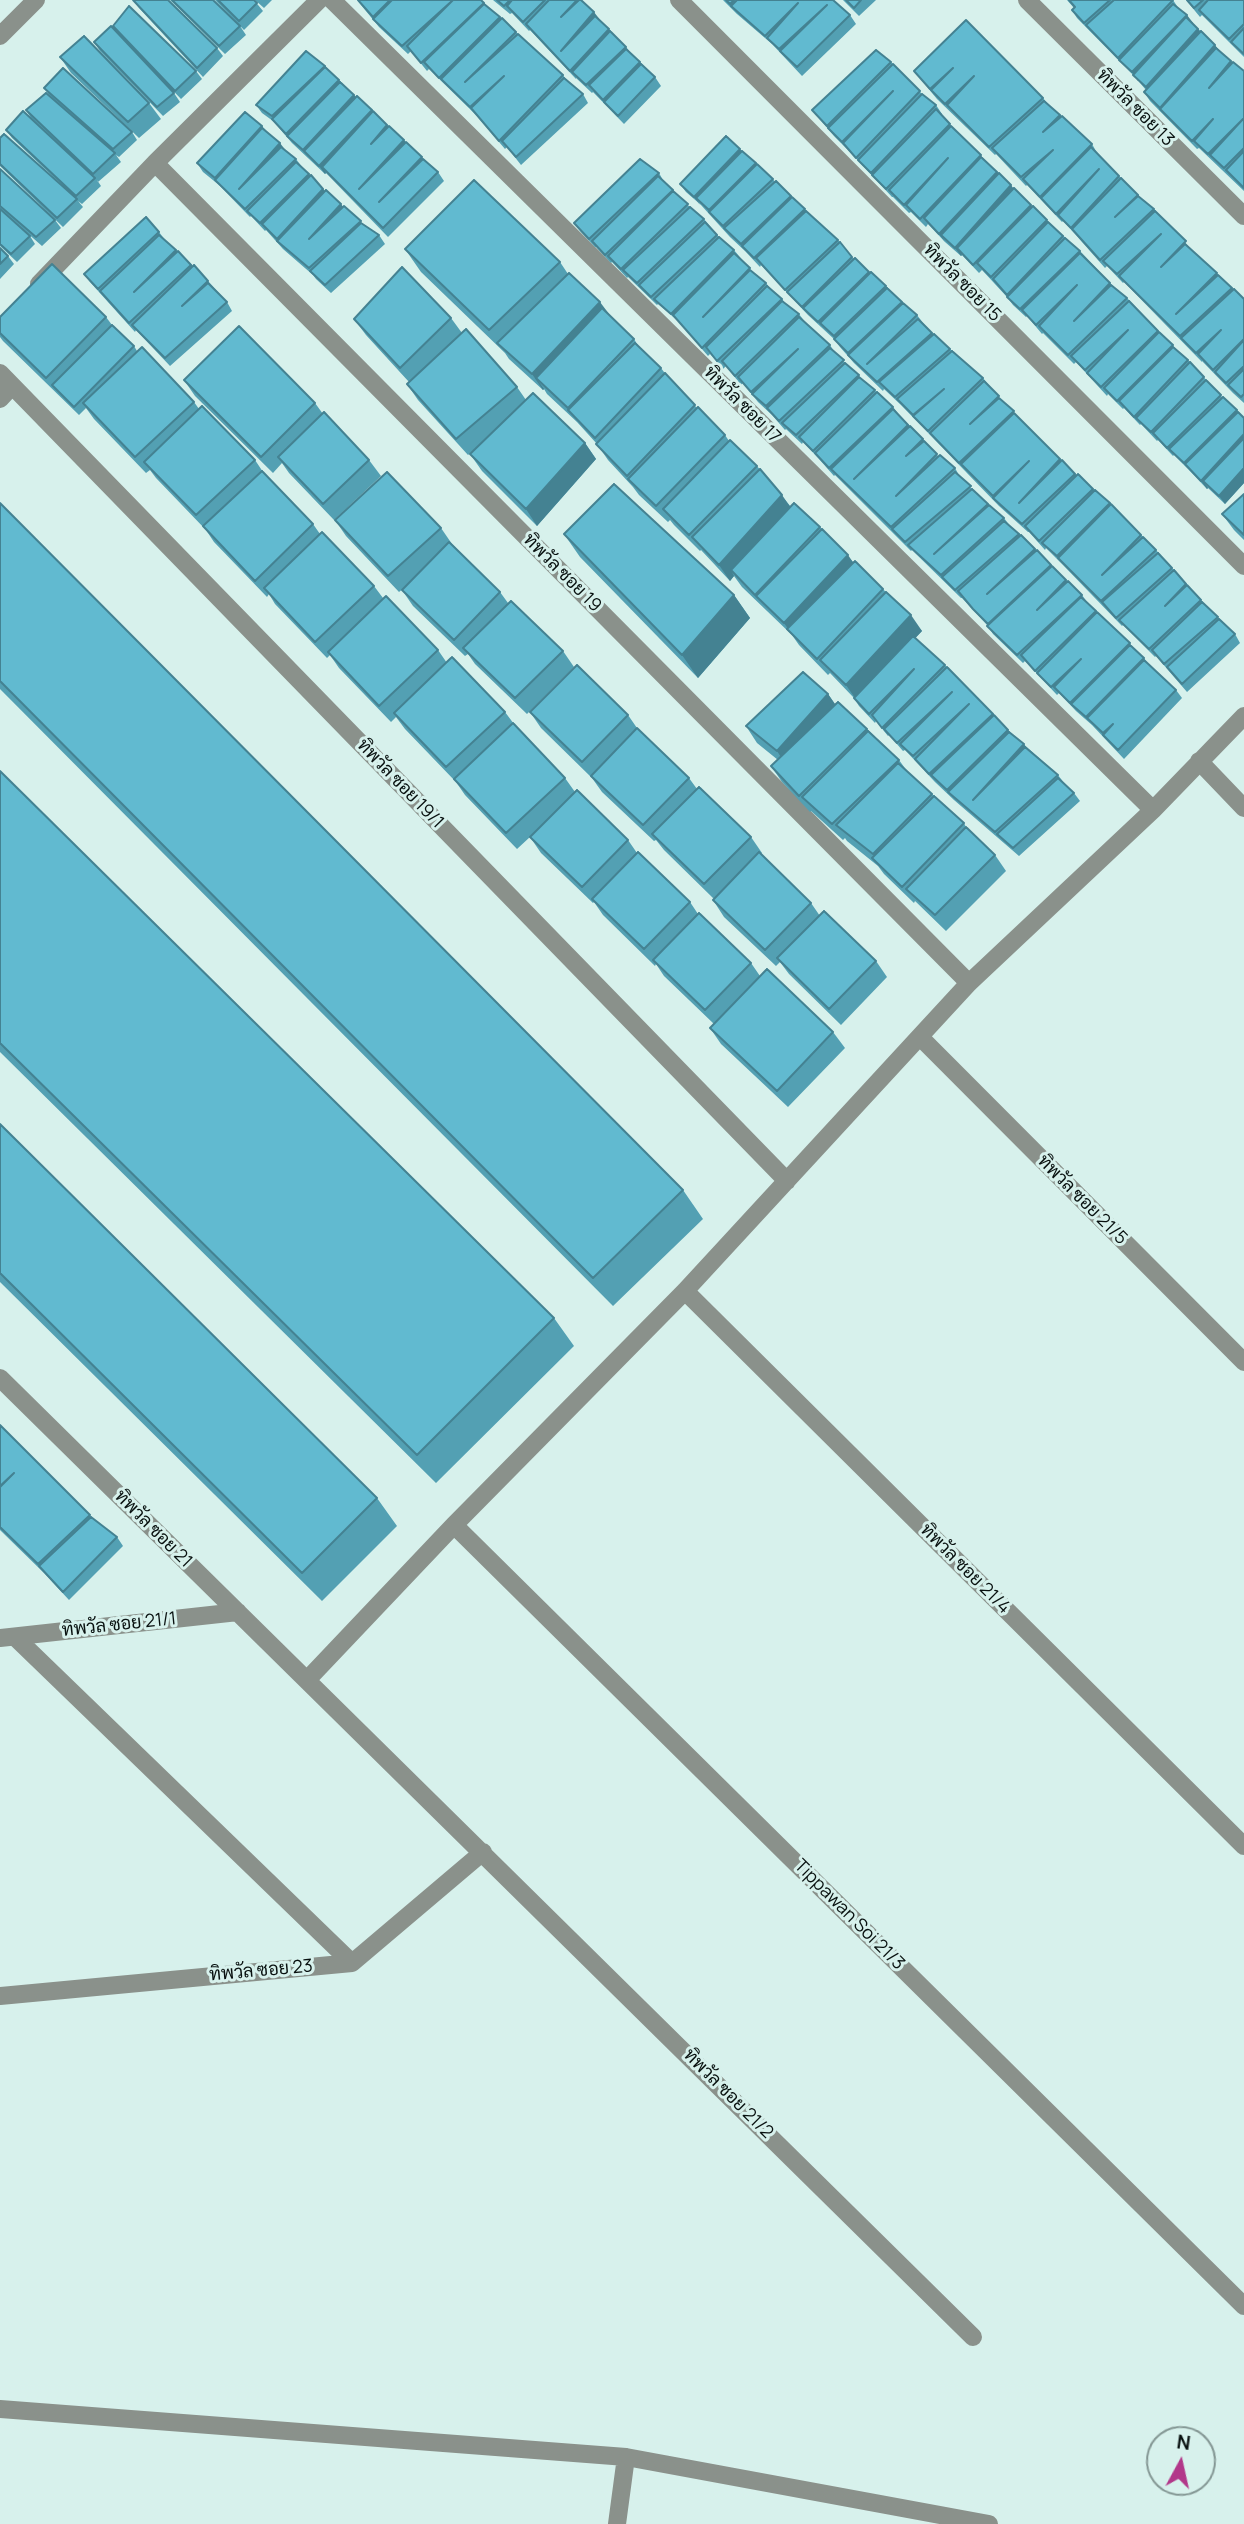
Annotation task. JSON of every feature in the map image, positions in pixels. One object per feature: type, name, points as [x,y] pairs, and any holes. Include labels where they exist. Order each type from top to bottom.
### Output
[{"type":"street","points":[[0,36],[36,0]]},
{"type":"street","points":[[25,299],[155,163],[319,0]]},
{"type":"street","name":"ทิพวัล ซอย 17","points":[[332,0],[1153,810]]},
{"type":"street","name":"ทิพวัล ซอย 15","points":[[679,0],[1244,566]]},
{"type":"street","name":"ทิพวัล ซอย 13","points":[[1027,0],[1244,216]]},
{"type":"street","name":"ทิพวัล ซอย 19","points":[[155,163],[969,983]]},
{"type":"street","name":"ทิพวัล ซอย 19/1","points":[[4,386],[787,1181]]},
{"type":"street","points":[[307,1680],[454,1525],[685,1292],[969,983],[1153,810],[1244,716]]},
{"type":"street","points":[[1199,761],[1244,808]]},
{"type":"street","name":"ทิพวัล ซอย 21/5","points":[[920,1037],[1244,1362]]},
{"type":"street","name":"ทิพวัล ซอย 21/4","points":[[685,1292],[1244,1846]]},
{"type":"street","name":"ทิพวัล ซอย 21","points":[[0,1378],[307,1680]]},
{"type":"street","name":"Tippawan Soi 21/3","points":[[454,1525],[1244,2306]]},
{"type":"street","name":"ทิพวัล ซอย 21/1","points":[[8,1637],[238,1612]]},
{"type":"street","points":[[8,1637],[352,1963],[483,1852]]},
{"type":"street","name":"ทิพวัล ซอย 21/2","points":[[307,1680],[973,2337]]},
{"type":"street","name":"ทิพวัล ซอย 23","points":[[0,1996],[352,1963]]},
{"type":"street","points":[[0,2409],[626,2457],[989,2524]]},
{"type":"street","points":[[617,2524],[626,2457]]},
{"type":"building","points":[[133,0],[168,0],[217,48],[197,68]]},
{"type":"building","points":[[172,0],[213,0],[240,26],[219,46]]},
{"type":"building","points":[[218,0],[254,0],[257,3],[239,21]]},
{"type":"building","points":[[358,0],[390,0],[373,17]]},
{"type":"building","points":[[392,0],[453,0],[402,46],[373,19]]},
{"type":"building","points":[[453,0],[481,0],[484,3],[421,63],[407,46]]},
{"type":"building","points":[[497,0],[510,0],[504,6]]},
{"type":"building","points":[[512,0],[545,0],[523,22],[507,6]]},
{"type":"building","points":[[549,0],[577,0],[561,17],[579,0],[594,12],[561,51],[595,16],[609,29],[570,71],[526,24]]},
{"type":"building","points":[[737,0],[833,0],[850,15],[797,67],[780,51],[827,5],[779,49],[767,38],[798,3],[765,36],[731,6]]},
{"type":"building","points":[[846,0],[861,0],[854,8]]},
{"type":"building","points":[[1069,0],[1110,0],[1084,23],[1072,10],[1075,7]]},
{"type":"building","points":[[1114,0],[1173,0],[1118,58],[1086,25]]},
{"type":"building","points":[[1187,0],[1203,0],[1194,8]]},
{"type":"building","points":[[1208,0],[1244,0],[1244,24],[1229,39],[1199,10]]},
{"type":"building","points":[[484,4],[500,17],[439,78],[424,62]]},
{"type":"building","points":[[1173,4],[1187,15],[1132,72],[1119,60]]},
{"type":"building","points":[[129,6],[196,71],[175,91],[113,26]]},
{"type":"building","points":[[1186,17],[1198,29],[1146,87],[1133,75]]},
{"type":"building","points":[[502,18],[516,32],[465,82],[518,34],[563,75],[499,141],[471,108],[504,76],[470,107],[441,79]]},
{"type":"building","points":[[966,20],[1043,98],[989,147],[947,105],[974,76],[945,104],[931,90],[953,68],[930,89],[914,71]]},
{"type":"building","points":[[111,26],[174,93],[157,107],[94,42]]},
{"type":"building","points":[[1244,28],[1244,54],[1231,42]]},
{"type":"building","points":[[610,31],[626,47],[586,85],[572,72]]},
{"type":"building","points":[[1201,31],[1215,45],[1160,108],[1144,92]]},
{"type":"building","points":[[84,36],[149,103],[128,122],[60,57]]},
{"type":"building","points":[[1216,48],[1231,61],[1209,88],[1233,62],[1244,71],[1244,118],[1208,154],[1194,141],[1213,119],[1192,141],[1160,109]]},
{"type":"building","points":[[626,49],[640,62],[603,100],[589,85]]},
{"type":"building","points":[[876,50],[891,62],[827,126],[812,110]]},
{"type":"building","points":[[306,51],[325,66],[272,116],[256,105]]},
{"type":"building","points":[[641,64],[655,77],[618,116],[604,102]]},
{"type":"building","points":[[893,64],[920,91],[856,158],[843,143],[893,91],[842,142],[828,128]]},
{"type":"building","points":[[325,67],[339,80],[286,134],[272,119]]},
{"type":"building","points":[[63,68],[132,132],[113,149],[44,88]]},
{"type":"building","points":[[564,78],[583,94],[516,157],[502,141]]},
{"type":"building","points":[[340,82],[354,95],[303,150],[287,136]]},
{"type":"building","points":[[46,93],[115,153],[93,174],[26,110]]},
{"type":"building","points":[[922,94],[936,105],[871,173],[858,160]]},
{"type":"building","points":[[357,96],[372,110],[319,166],[304,151]]},
{"type":"building","points":[[1044,101],[1060,115],[1043,132],[1062,116],[1092,144],[1040,197],[1023,179],[1053,150],[1021,177],[992,148]]},
{"type":"building","points":[[936,109],[950,124],[886,189],[872,175]]},
{"type":"building","points":[[23,111],[95,178],[76,196],[6,130]]},
{"type":"building","points":[[373,111],[387,125],[371,144],[389,126],[404,140],[359,189],[406,142],[422,157],[379,202],[423,159],[438,172],[383,228],[322,167]]},
{"type":"building","points":[[245,112],[262,126],[215,178],[197,163]]},
{"type":"building","points":[[1244,118],[1244,148],[1224,168],[1210,155]]},
{"type":"building","points":[[951,126],[981,155],[920,219],[906,205],[948,158],[904,205],[889,190]]},
{"type":"building","points":[[262,128],[280,143],[239,189],[281,147],[296,159],[245,209],[215,180]]},
{"type":"building","points":[[4,134],[77,199],[57,218],[0,164],[0,138]]},
{"type":"building","points":[[726,136],[740,149],[694,197],[680,184]]},
{"type":"building","points":[[1091,147],[1119,176],[1071,228],[1058,215],[1099,169],[1056,214],[1041,198]]},
{"type":"building","points":[[742,151],[756,163],[709,210],[696,198]]},
{"type":"building","points":[[1244,151],[1244,188],[1226,170]]},
{"type":"building","points":[[981,157],[997,172],[939,234],[924,218]]},
{"type":"building","points":[[640,159],[659,173],[589,239],[574,223]]},
{"type":"building","points":[[296,162],[309,174],[260,223],[247,211]]},
{"type":"building","points":[[757,164],[773,179],[723,226],[709,212]]},
{"type":"building","points":[[0,169],[55,220],[36,237],[0,206]]},
{"type":"building","points":[[999,173],[1011,185],[955,248],[941,235]]},
{"type":"building","points":[[311,175],[323,189],[277,239],[262,224]]},
{"type":"building","points":[[658,176],[673,190],[605,255],[592,241]]},
{"type":"building","points":[[1121,178],[1138,195],[1115,217],[1138,196],[1154,209],[1100,260],[1072,229]]},
{"type":"building","points":[[474,180],[560,262],[489,330],[405,249]]},
{"type":"building","points":[[776,181],[791,196],[741,244],[724,228]]},
{"type":"building","points":[[1014,188],[1031,205],[973,265],[957,248]]},
{"type":"building","points":[[326,190],[341,204],[309,239],[344,206],[361,221],[309,268],[277,241]]},
{"type":"building","points":[[673,191],[688,204],[621,269],[608,256]]},
{"type":"building","points":[[792,197],[805,209],[754,258],[742,246]]},
{"type":"building","points":[[1033,206],[1047,220],[991,277],[977,263]]},
{"type":"building","points":[[690,207],[704,219],[637,283],[623,270]]},
{"type":"building","points":[[0,209],[30,236],[11,254],[0,244]]},
{"type":"building","points":[[806,211],[838,240],[785,290],[756,258]]},
{"type":"building","points":[[1155,211],[1186,241],[1161,267],[1185,244],[1217,273],[1176,314],[1218,275],[1232,288],[1180,336],[1119,276],[1161,234],[1117,274],[1103,261]]},
{"type":"building","points":[[146,217],[159,232],[98,289],[84,274]]},
{"type":"building","points":[[705,222],[717,235],[651,297],[639,285]]},
{"type":"building","points":[[1048,222],[1063,236],[1007,295],[993,279]]},
{"type":"building","points":[[361,223],[379,235],[325,285],[310,271]]},
{"type":"building","points":[[159,235],[176,250],[134,292],[178,251],[191,265],[129,323],[100,291]]},
{"type":"building","points":[[719,237],[734,250],[671,314],[654,299]]},
{"type":"building","points":[[1065,238],[1080,251],[1020,309],[1007,297]]},
{"type":"building","points":[[840,242],[852,257],[802,307],[787,292]]},
{"type":"building","points":[[0,248],[8,256],[0,264]]},
{"type":"building","points":[[734,253],[750,268],[703,317],[750,270],[766,283],[702,348],[673,315]]},
{"type":"building","points":[[1080,253],[1110,283],[1074,321],[1111,285],[1127,298],[1068,355],[1039,326],[1077,285],[1036,325],[1022,310]]},
{"type":"building","points":[[855,258],[869,272],[818,322],[803,308]]},
{"type":"building","points":[[52,264],[106,317],[46,378],[0,333],[0,317]]},
{"type":"building","points":[[194,265],[208,281],[182,306],[208,283],[227,302],[165,358],[132,325]]},
{"type":"building","points":[[402,267],[451,318],[400,368],[354,319]]},
{"type":"building","points":[[871,272],[886,286],[834,336],[820,323]]},
{"type":"building","points":[[569,273],[600,302],[532,374],[497,343]]},
{"type":"building","points":[[767,286],[782,299],[717,361],[706,347]]},
{"type":"building","points":[[887,288],[902,302],[848,353],[834,339]]},
{"type":"building","points":[[1234,289],[1244,299],[1244,339],[1213,370],[1198,354],[1221,330],[1196,353],[1181,338]]},
{"type":"building","points":[[782,301],[799,314],[735,376],[722,361]]},
{"type":"building","points":[[1129,301],[1158,331],[1101,387],[1087,373],[1128,330],[1085,370],[1071,356]]},
{"type":"building","points":[[903,303],[917,315],[867,364],[918,319],[932,333],[877,382],[848,355]]},
{"type":"building","points":[[602,308],[634,339],[568,408],[536,378]]},
{"type":"building","points":[[799,317],[830,345],[766,406],[752,394],[798,349],[751,392],[738,377]]},
{"type":"building","points":[[112,325],[134,346],[74,407],[52,385]]},
{"type":"building","points":[[239,326],[315,403],[261,457],[184,380]]},
{"type":"building","points":[[466,329],[517,387],[456,439],[407,384]]},
{"type":"building","points":[[1159,332],[1173,345],[1117,401],[1104,388]]},
{"type":"building","points":[[934,334],[950,349],[895,397],[879,382]]},
{"type":"building","points":[[1244,340],[1244,366],[1226,383],[1215,372]]},
{"type":"building","points":[[635,343],[661,368],[595,438],[568,410]]},
{"type":"building","points":[[142,347],[194,402],[135,457],[83,403]]},
{"type":"building","points":[[1173,347],[1188,360],[1134,417],[1119,401]]},
{"type":"building","points":[[830,348],[844,360],[779,421],[767,408]]},
{"type":"building","points":[[952,351],[983,378],[928,431],[913,416],[944,389],[913,415],[897,399]]},
{"type":"building","points":[[1190,362],[1204,377],[1151,432],[1136,418]]},
{"type":"building","points":[[845,363],[859,375],[796,435],[782,423]]},
{"type":"building","points":[[1244,369],[1244,394],[1241,397],[1228,385]]},
{"type":"building","points":[[665,373],[695,405],[627,476],[596,444]]},
{"type":"building","points":[[859,377],[875,390],[813,451],[799,437]]},
{"type":"building","points":[[1206,380],[1221,395],[1167,448],[1153,433]]},
{"type":"building","points":[[984,381],[999,396],[970,424],[999,398],[1014,411],[959,463],[930,433]]},
{"type":"building","points":[[877,392],[893,407],[829,468],[815,453]]},
{"type":"building","points":[[533,393],[585,443],[526,509],[470,454]]},
{"type":"building","points":[[1223,397],[1237,410],[1184,463],[1169,449]]},
{"type":"building","points":[[202,406],[255,460],[196,515],[144,462]]},
{"type":"building","points":[[698,407],[725,435],[656,506],[628,479]]},
{"type":"building","points":[[893,409],[908,425],[854,479],[910,426],[923,439],[906,456],[924,441],[937,454],[896,496],[940,455],[955,468],[891,527],[831,469]]},
{"type":"building","points":[[324,412],[369,460],[323,504],[278,457]]},
{"type":"building","points":[[1238,412],[1244,418],[1244,434],[1201,481],[1185,464]]},
{"type":"building","points":[[1014,413],[1060,459],[1019,503],[1062,460],[1075,474],[1022,524],[993,498],[1029,461],[993,496],[961,464]]},
{"type":"building","points":[[1244,438],[1244,468],[1219,496],[1203,481]]},
{"type":"building","points":[[730,440],[757,466],[689,535],[663,509]]},
{"type":"building","points":[[760,469],[782,495],[719,565],[692,537]]},
{"type":"building","points":[[262,471],[313,524],[255,581],[203,526]]},
{"type":"building","points":[[387,472],[441,528],[388,576],[335,520]]},
{"type":"building","points":[[955,472],[971,486],[905,542],[892,529]]},
{"type":"building","points":[[1078,474],[1093,489],[1039,541],[1025,526]]},
{"type":"building","points":[[614,484],[734,595],[682,655],[564,534]]},
{"type":"building","points":[[972,489],[988,504],[934,554],[989,505],[1004,518],[941,575],[908,545]]},
{"type":"building","points":[[1095,490],[1110,503],[1057,556],[1042,543]]},
{"type":"building","points":[[1244,494],[1244,535],[1222,514]]},
{"type":"building","points":[[0,503],[683,1190],[593,1278],[0,681]]},
{"type":"building","points":[[794,503],[820,527],[755,595],[731,570]]},
{"type":"building","points":[[1111,504],[1141,535],[1102,575],[1143,537],[1156,550],[1101,601],[1058,558]]},
{"type":"building","points":[[1004,521],[1019,534],[955,590],[942,577]]},
{"type":"building","points":[[822,529],[848,555],[784,623],[756,596]]},
{"type":"building","points":[[322,532],[374,586],[315,642],[264,588]]},
{"type":"building","points":[[1021,535],[1035,549],[987,594],[1037,550],[1051,565],[988,624],[958,591]]},
{"type":"building","points":[[449,542],[500,592],[454,640],[402,590]]},
{"type":"building","points":[[1158,553],[1172,568],[1116,618],[1102,602]]},
{"type":"building","points":[[855,561],[883,589],[817,659],[787,629]]},
{"type":"building","points":[[1052,566],[1066,580],[1037,610],[1068,581],[1082,595],[1017,655],[987,626]]},
{"type":"building","points":[[1174,570],[1186,584],[1165,606],[1187,585],[1201,600],[1149,649],[1119,620]]},
{"type":"building","points":[[886,592],[911,615],[846,685],[820,660]]},
{"type":"building","points":[[386,596],[438,650],[379,706],[328,652]]},
{"type":"building","points":[[1081,597],[1096,611],[1035,671],[1021,655]]},
{"type":"building","points":[[511,601],[563,651],[515,698],[463,648]]},
{"type":"building","points":[[1202,602],[1218,617],[1164,664],[1152,650]]},
{"type":"building","points":[[1097,612],[1130,643],[1070,703],[1054,687],[1081,659],[1051,687],[1037,673]]},
{"type":"building","points":[[1219,619],[1235,634],[1182,684],[1167,667]]},
{"type":"building","points":[[913,636],[945,665],[882,728],[872,715],[914,669],[869,714],[854,698]]},
{"type":"building","points":[[1130,645],[1144,658],[1086,717],[1071,704]]},
{"type":"building","points":[[452,657],[505,712],[446,767],[394,713]]},
{"type":"building","points":[[1144,660],[1176,690],[1118,750],[1103,735],[1113,724],[1103,733],[1087,718]]},
{"type":"building","points":[[577,665],[628,715],[582,762],[530,712]]},
{"type":"building","points":[[947,667],[993,714],[929,774],[915,759],[969,704],[913,756],[900,744],[952,692],[897,743],[884,729]]},
{"type":"building","points":[[803,672],[828,694],[777,751],[746,726]]},
{"type":"building","points":[[838,702],[867,729],[799,796],[771,766]]},
{"type":"building","points":[[994,715],[1008,730],[947,790],[931,775]]},
{"type":"building","points":[[513,723],[565,778],[506,833],[454,779]]},
{"type":"building","points":[[637,728],[689,778],[643,825],[591,776]]},
{"type":"building","points":[[868,731],[899,760],[832,824],[802,797]]},
{"type":"building","points":[[1009,732],[1024,744],[973,800],[1025,747],[1058,775],[995,832],[948,792]]},
{"type":"building","points":[[898,763],[932,794],[873,854],[836,825]]},
{"type":"building","points":[[0,771],[554,1318],[417,1455],[0,1043]]},
{"type":"building","points":[[1058,778],[1074,793],[1013,848],[997,834]]},
{"type":"building","points":[[699,787],[751,837],[704,884],[652,834]]},
{"type":"building","points":[[577,790],[628,840],[582,887],[530,837]]},
{"type":"building","points":[[934,796],[964,823],[902,887],[872,858]]},
{"type":"building","points":[[966,827],[995,855],[935,915],[906,889]]},
{"type":"building","points":[[638,852],[690,902],[644,949],[592,899]]},
{"type":"building","points":[[759,852],[811,903],[765,950],[713,900]]},
{"type":"building","points":[[824,911],[876,961],[829,1009],[777,958]]},
{"type":"building","points":[[699,913],[751,963],[705,1010],[653,960]]},
{"type":"building","points":[[767,969],[833,1032],[777,1091],[710,1028]]},
{"type":"building","points":[[0,1124],[377,1498],[302,1573],[0,1273]]},
{"type":"building","points":[[0,1425],[90,1515],[38,1564],[0,1527],[0,1487],[14,1473],[0,1486]]},
{"type":"building","points":[[91,1517],[117,1537],[63,1592],[39,1566]]}]
